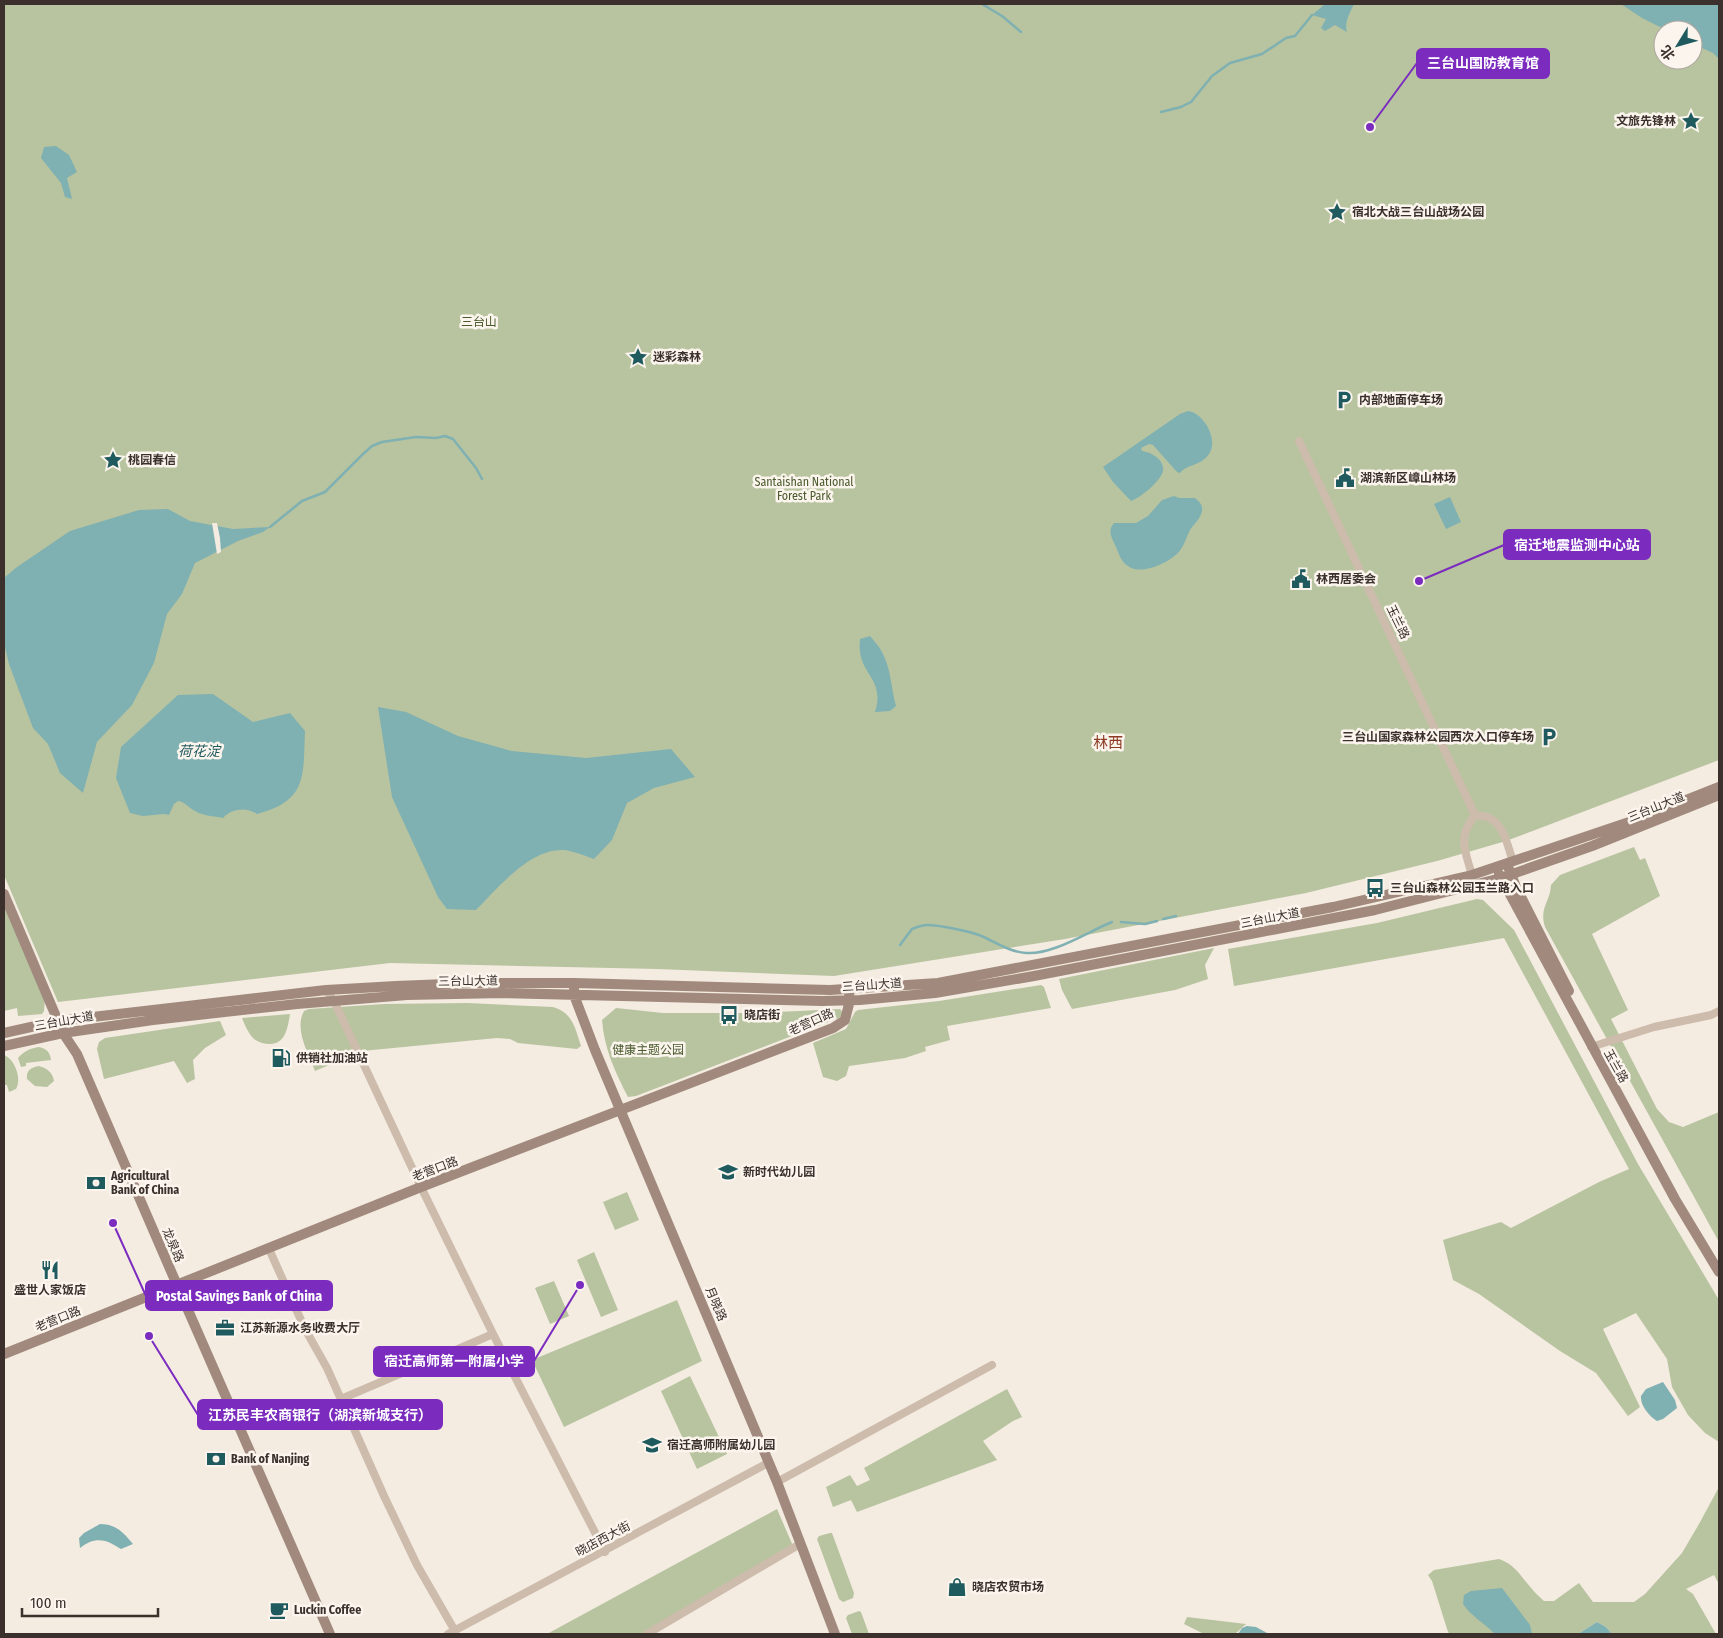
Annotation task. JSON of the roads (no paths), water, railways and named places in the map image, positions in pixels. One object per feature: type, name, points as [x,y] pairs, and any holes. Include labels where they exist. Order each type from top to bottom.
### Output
[{"type":"main road","name":"三台山大道","points":[[4,1046],[63,1033],[152,1020],[402,995],[476,993],[574,994],[822,1001],[849,995],[938,982],[1333,908],[1472,876],[1641,818],[1719,787]]},
{"type":"main road","name":"三台山大道","points":[[4,1033],[58,1021],[326,990],[472,982],[830,990],[849,995],[935,993],[1034,976],[1375,910],[1506,876],[1592,846],[1719,795]]},
{"type":"main road","name":"玉兰路","points":[[1506,876],[1510,863]]},
{"type":"main road","name":"玉兰路","points":[[1496,868],[1506,876],[1684,1215],[1719,1272]]},
{"type":"main road","name":"龙泉路","points":[[4,894],[63,1033],[77,1054],[176,1285],[330,1634]]},
{"type":"main road","name":"月晓路","points":[[574,983],[574,994],[595,1050],[622,1110],[777,1482],[835,1634]]},
{"type":"main road","name":"老营口路","points":[[4,1354],[421,1188],[833,1028],[845,1020],[849,995]]},
{"type":"main road","name":"玉兰路","points":[[1594,1046],[1719,1260]]},
{"type":"street","name":"玉兰路","points":[[1299,441],[1475,815],[1488,817],[1504,833],[1510,863]]},
{"type":"street","points":[[1472,876],[1463,842],[1469,822],[1475,815]]},
{"type":"street","points":[[326,990],[334,1001],[421,1188],[493,1334],[605,1552]]},
{"type":"street","points":[[1594,1046],[1654,1027],[1711,1015],[1719,1011]]},
{"type":"street","points":[[269,1248],[305,1329],[342,1399],[384,1496],[451,1632]]},
{"type":"street","points":[[342,1399],[493,1334]]},
{"type":"street","points":[[777,1482],[992,1365]]},
{"type":"street","name":"晓店西大街","points":[[451,1632],[605,1552],[768,1462]]},
{"type":"street","points":[[647,1634],[800,1544]]},
{"type":"water","points":[[1325,4],[1354,4],[1347,21],[1347,32],[1335,25],[1325,31],[1321,28],[1326,19],[1312,15]]},
{"type":"water","points":[[1621,4],[1719,4],[1719,59],[1713,53],[1703,48],[1703,20],[1653,20],[1653,24]]},
{"type":"water","points":[[56,146],[69,155],[77,172],[67,178],[72,199],[65,197],[61,183],[41,158],[44,147]]},
{"type":"water","points":[[1188,411],[1199,417],[1208,428],[1212,442],[1209,454],[1202,461],[1186,468],[1180,473],[1153,445],[1149,444],[1141,448],[1142,451],[1160,460],[1163,471],[1150,489],[1131,501],[1113,482],[1103,467],[1180,414]]},
{"type":"water","points":[[1174,496],[1179,498],[1195,498],[1202,507],[1200,516],[1181,548],[1173,558],[1154,567],[1140,570],[1128,566],[1120,558],[1112,538],[1112,526],[1114,523],[1136,523],[1148,516],[1162,500]]},
{"type":"water","points":[[1450,497],[1461,522],[1446,529],[1434,504]]},
{"type":"water","points":[[168,509],[190,521],[233,529],[270,527],[195,563],[182,594],[167,614],[154,663],[132,705],[97,742],[83,793],[60,773],[48,744],[33,728],[9,664],[4,643],[4,578],[70,531],[139,510]]},
{"type":"water","points":[[870,636],[881,650],[887,665],[896,706],[890,711],[875,712],[877,693],[862,659],[860,648],[860,639]]},
{"type":"water","name":"荷花淀","points":[[213,694],[253,722],[290,713],[305,731],[302,773],[294,794],[286,802],[274,809],[257,814],[249,810],[235,810],[223,818],[198,813],[178,801],[174,804],[169,815],[143,816],[130,813],[116,778],[121,747],[178,695]]},
{"type":"water","points":[[378,707],[406,712],[458,736],[512,751],[586,758],[671,749],[695,777],[654,788],[627,803],[612,840],[594,859],[576,852],[564,850],[551,851],[539,855],[516,871],[476,910],[447,909],[438,897],[392,797]]},
{"type":"water","points":[[1663,1382],[1675,1400],[1677,1408],[1663,1419],[1657,1421],[1646,1410],[1641,1396],[1646,1389]]},
{"type":"water","points":[[100,1524],[110,1525],[119,1530],[133,1544],[121,1549],[105,1541],[96,1540],[80,1548],[79,1538]]},
{"type":"water","points":[[1502,1588],[1530,1625],[1532,1634],[1495,1634],[1463,1604],[1464,1595],[1471,1591]]},
{"type":"water","points":[[1597,1622],[1606,1627],[1612,1634],[1578,1634]]},
{"type":"water","points":[[1247,1626],[1256,1627],[1269,1634],[1238,1634],[1242,1628]]},
{"type":"waterway","points":[[982,4],[1002,16],[1021,32]]},
{"type":"waterway","points":[[1161,112],[1181,107],[1191,102],[1212,76],[1230,63],[1262,54],[1286,38],[1295,36],[1312,15]]},
{"type":"waterway","points":[[270,527],[302,501],[325,492],[372,446],[382,442],[416,437],[436,438],[445,436],[453,439],[476,468],[482,479]]},
{"type":"waterway","points":[[1163,919],[1176,916]]},
{"type":"waterway","points":[[1121,922],[1145,924],[1157,921]]},
{"type":"waterway","points":[[900,945],[912,929],[923,925],[932,925],[974,933],[1014,951],[1036,953],[1058,947],[1112,922]]},
{"type":"place","name":"文旅先锋林","points":[[1691,121]]},
{"type":"place","name":"三台山国防教育馆","points":[[1370,127]]},
{"type":"place","name":"宿北大战三台山战场公园","points":[[1337,212]]},
{"type":"place","name":"迷彩森林","points":[[638,357]]},
{"type":"place","name":"内部地面停车场","points":[[1344,400]]},
{"type":"place","name":"桃园春信","points":[[113,460]]},
{"type":"place","name":"湖滨新区嶂山林场","points":[[1345,478]]},
{"type":"place","name":"林西居委会","points":[[1301,579]]},
{"type":"place","name":"宿迁地震监测中心站","points":[[1419,581]]},
{"type":"place","name":"三台山国家森林公园西次入口停车场","points":[[1549,737]]},
{"type":"place","name":"三台山森林公园玉兰路入口","points":[[1375,888]]},
{"type":"place","name":"晓店街","points":[[729,1015]]},
{"type":"place","name":"供销社加油站","points":[[281,1058]]},
{"type":"place","name":"新时代幼儿园","points":[[728,1172]]},
{"type":"place","name":"Agricultural Bank of China","points":[[96,1183]]},
{"type":"place","name":"Postal Savings Bank of China","points":[[113,1223]]},
{"type":"place","name":"盛世人家饭店","points":[[50,1270]]},
{"type":"place","name":"宿迁高师第一附属小学","points":[[580,1285]]},
{"type":"place","name":"江苏新源水务收费大厅","points":[[225,1328]]},
{"type":"place","name":"江苏民丰农商银行（湖滨新城支行）","points":[[149,1336]]},
{"type":"place","name":"宿迁高师附属幼儿园","points":[[652,1445]]},
{"type":"place","name":"Bank of Nanjing","points":[[216,1459]]},
{"type":"place","name":"晓店农贸市场","points":[[957,1587]]},
{"type":"place","name":"Luckin Coffee","points":[[279,1610]]},
{"type":"district","name":"林西","points":[[1108,743]]},
{"type":"park label","name":"三台山","points":[[479,322]]},
{"type":"park label","name":"Santaishan National Forest Park","points":[[804,489]]},
{"type":"park label","name":"健康主题公园","points":[[648,1050]]}]
